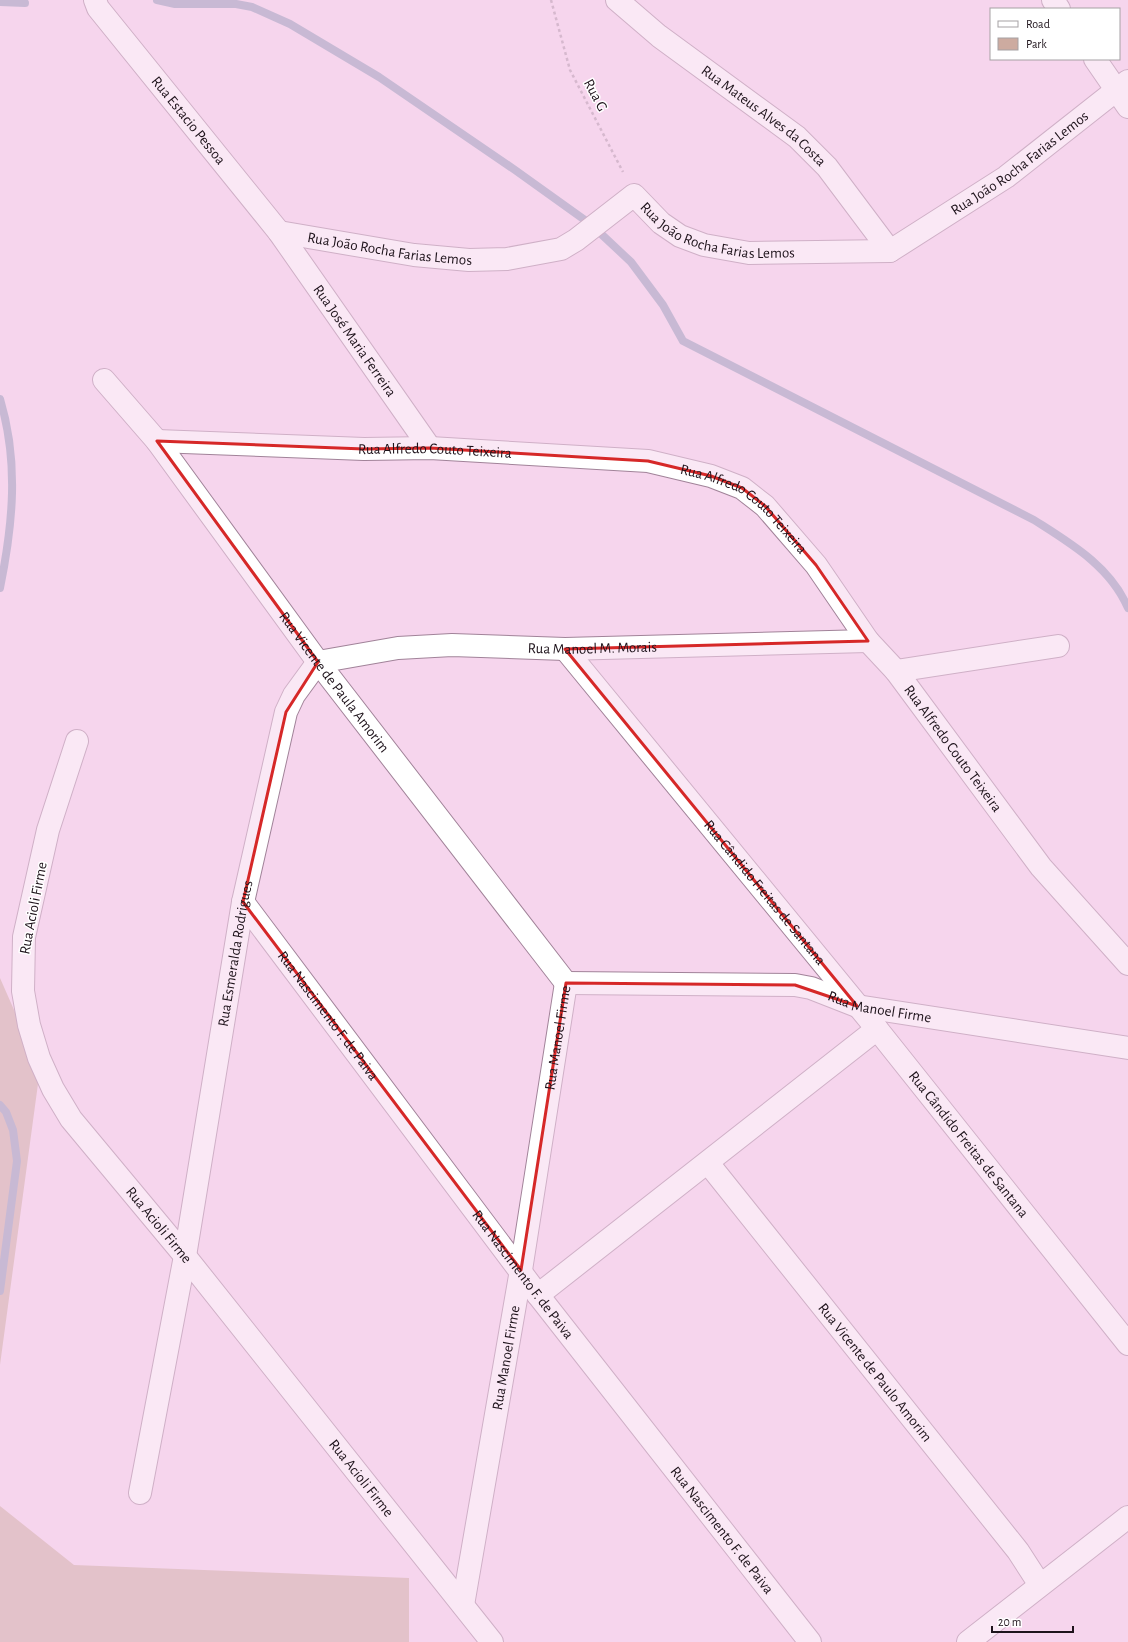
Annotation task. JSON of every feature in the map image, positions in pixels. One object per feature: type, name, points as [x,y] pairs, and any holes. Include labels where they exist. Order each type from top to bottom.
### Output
[{"type":"street","name":"Rua Mateus Alves da Costa","points":[[618,0],[659,36],[797,137],[828,167],[890,251]]},
{"type":"street","name":"Rua Estacio Pessoa","points":[[97,4],[279,232]]},
{"type":"street","points":[[1096,60],[1124,92]]},
{"type":"street","name":"Rua João Rocha Farias Lemos","points":[[279,232],[414,256],[469,260],[507,259],[561,249],[576,240],[634,195],[661,223],[680,236],[704,245],[749,253],[890,251],[1006,177],[1124,92]]},
{"type":"street","name":"Rua José Maria Ferreira","points":[[279,232],[430,448]]},
{"type":"street","name":"Rua Vicente de Paula Amorim","points":[[104,380],[156,441],[318,662],[566,983]]},
{"type":"street","name":"Rua Alfredo Couto Teixeira","points":[[156,441],[364,449],[430,448],[648,461],[711,476],[742,488],[765,506],[816,565],[868,641],[896,671],[1041,867],[1128,964]]},
{"type":"street","name":"Rua Manoel M. Morais","points":[[318,662],[398,648],[452,645],[565,650],[868,641]]},
{"type":"street","points":[[896,671],[1058,646]]},
{"type":"street","name":"Rua Cândido Freitas de Santana","points":[[565,650],[877,1029],[1128,1344]]},
{"type":"street","name":"Rua Esmeralda Rodrigues","points":[[140,1493],[185,1256],[242,902],[286,712],[294,696],[318,662]]},
{"type":"street","name":"Rua Acioli Firme","points":[[77,741],[48,830],[24,937],[23,991],[29,1025],[39,1058],[50,1083],[71,1119],[185,1256],[492,1642]]},
{"type":"street","name":"Rua Nascimento F. de Paiva","points":[[242,902],[538,1295],[810,1642]]},
{"type":"street","name":"Rua Manoel Firme","points":[[464,1605],[566,983],[795,985],[811,988],[857,1006],[1128,1048]]},
{"type":"street","name":"Rua Manoel Firme","points":[[538,1295],[877,1029]]},
{"type":"street","name":"Rua Vicente de Paulo Amorim","points":[[708,1163],[1018,1552],[1040,1585]]},
{"type":"street","points":[[968,1642],[1128,1517]]},
{"type":"path","name":"Rua G","points":[[551,0],[570,70],[634,195]]},
{"type":"highlighted area","points":[[157,441],[364,449],[430,448],[648,461],[711,476],[742,488],[765,506],[816,565],[868,641],[565,649],[857,1006],[795,985],[566,983],[521,1270],[243,902],[286,712],[318,662]]},
{"type":"green space","points":[[0,978],[40,1069],[0,1365]]},
{"type":"green space","points":[[0,1506],[74,1565],[409,1578],[409,1642],[0,1642]]},
{"type":"waterway","points":[[157,0],[175,4],[236,4],[252,7],[290,24],[379,77],[515,170],[589,223]]},
{"type":"waterway","points":[[0,2],[25,3]]},
{"type":"waterway","points":[[599,232],[631,262],[663,305],[683,341],[1034,520],[1075,547],[1100,568],[1111,580],[1128,608]]},
{"type":"waterway","points":[[0,399],[10,446],[12,470],[11,517],[5,564],[0,588]]},
{"type":"waterway","points":[[0,1105],[6,1112],[13,1130],[17,1161],[0,1291]]}]
